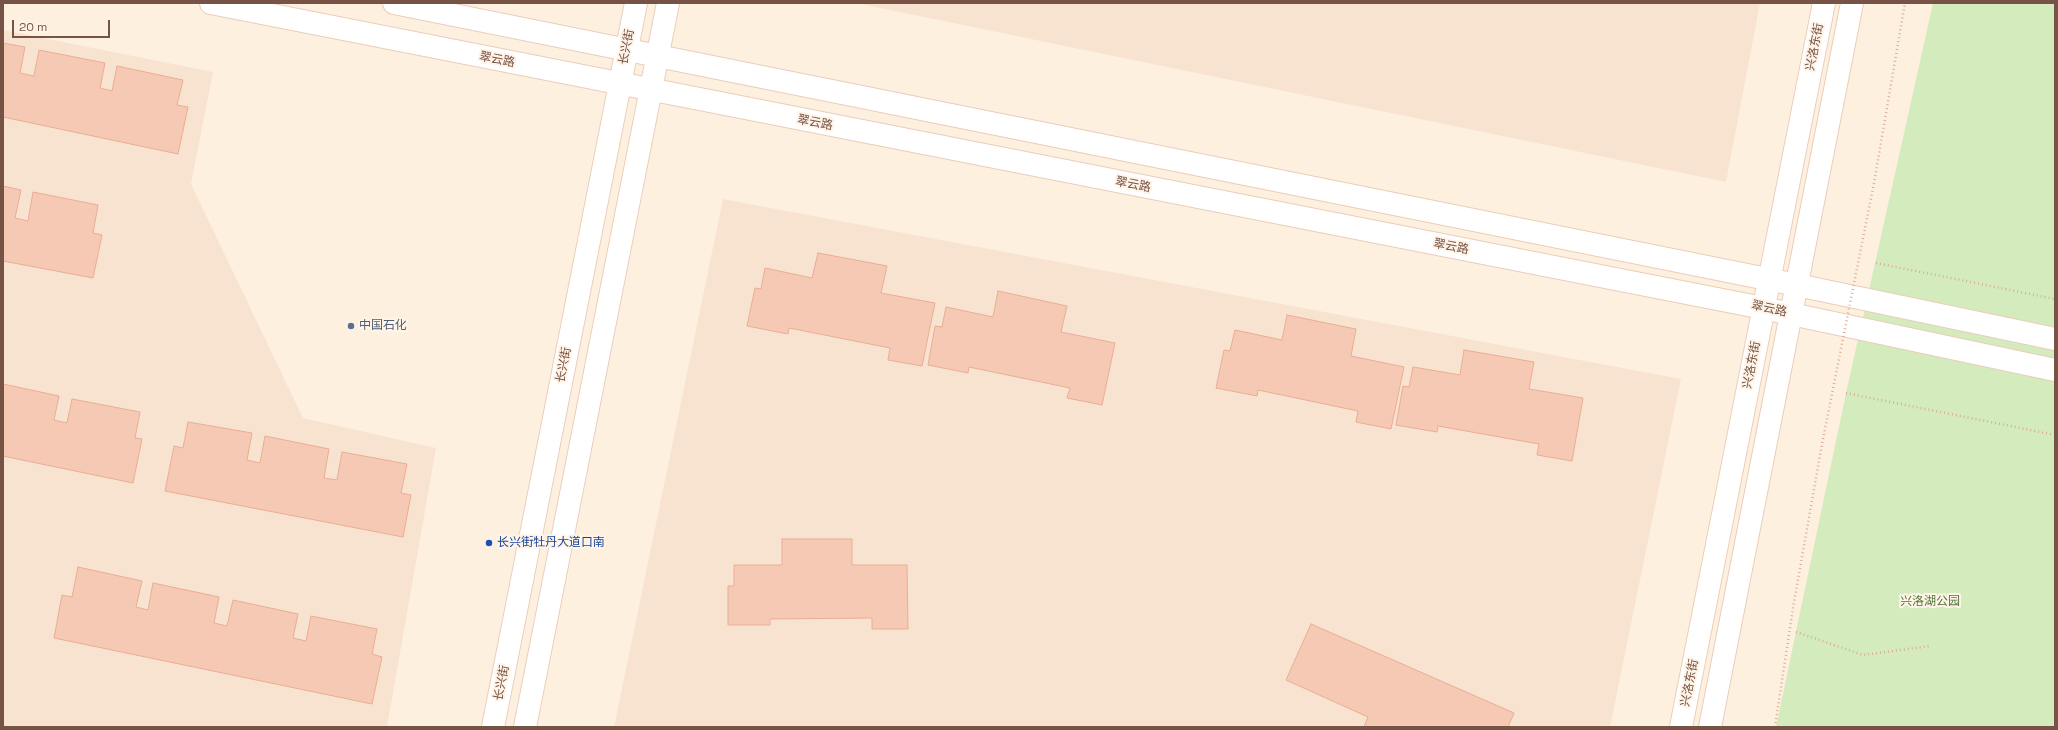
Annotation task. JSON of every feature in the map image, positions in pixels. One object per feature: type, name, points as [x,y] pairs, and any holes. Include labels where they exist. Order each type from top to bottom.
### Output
[{"type":"street","name":"翠云路","points":[[211,3],[1763,308],[2055,370]]},
{"type":"street","points":[[394,3],[1797,285],[2055,339]]},
{"type":"street","name":"长兴街","points":[[493,727],[636,3]]},
{"type":"street","points":[[525,727],[668,3]]},
{"type":"street","name":"兴洛东街","points":[[1682,727],[1824,3]]},
{"type":"street","points":[[1710,727],[1852,3]]},
{"type":"path","points":[[1776,727],[1793,608],[1822,444],[1874,183],[1905,3]]},
{"type":"path","points":[[1876,263],[2055,299]]},
{"type":"path","points":[[1846,393],[2055,435]]},
{"type":"path","points":[[1796,632],[1863,655],[1930,646]]},
{"type":"shaded area","points":[[856,3],[1760,3],[1726,182]]},
{"type":"shaded area","points":[[3,30],[213,72],[191,184],[303,418],[436,448],[387,727],[3,727]]},
{"type":"shaded area","points":[[723,199],[1681,379],[1610,727],[614,727]]},
{"type":"green space","name":"兴洛湖公园","points":[[1933,3],[2055,3],[2055,727],[1776,727],[1846,393]]},
{"type":"building","points":[[3,43],[25,47],[20,73],[34,76],[39,50],[105,63],[100,88],[112,91],[117,66],[183,80],[177,105],[188,107],[178,154],[3,117]]},
{"type":"building","points":[[3,186],[21,190],[15,218],[28,221],[33,192],[98,205],[93,233],[102,235],[93,278],[3,261]]},
{"type":"building","points":[[818,253],[887,266],[881,293],[935,303],[922,366],[888,360],[890,348],[789,328],[788,334],[747,326],[755,288],[761,289],[765,268],[812,278]]},
{"type":"building","points":[[998,291],[1067,306],[1061,332],[1115,343],[1102,405],[1067,398],[1070,388],[969,367],[968,373],[928,365],[935,326],[942,327],[946,307],[993,317]]},
{"type":"building","points":[[1287,315],[1356,329],[1351,356],[1404,367],[1391,429],[1356,422],[1358,411],[1258,390],[1257,396],[1216,388],[1224,350],[1230,351],[1235,330],[1282,340]]},
{"type":"building","points":[[1464,350],[1534,362],[1529,389],[1583,398],[1572,461],[1537,455],[1539,444],[1438,426],[1437,432],[1396,425],[1403,386],[1409,387],[1413,367],[1460,375]]},
{"type":"building","points":[[3,384],[59,396],[54,420],[67,423],[72,399],[140,412],[135,438],[142,439],[133,483],[3,456]]},
{"type":"building","points":[[188,422],[252,433],[247,460],[260,463],[265,436],[329,449],[324,478],[337,480],[342,452],[407,464],[401,493],[411,495],[403,537],[165,491],[174,446],[183,448]]},
{"type":"building","points":[[782,539],[852,539],[852,565],[907,565],[908,629],[872,629],[872,618],[770,619],[770,625],[728,625],[728,586],[734,586],[734,565],[782,565]]},
{"type":"building","points":[[78,567],[142,581],[136,607],[148,610],[153,583],[219,597],[214,623],[227,626],[233,600],[298,614],[293,638],[306,641],[311,616],[377,629],[372,654],[382,657],[372,704],[54,638],[62,595],[72,597]]},
{"type":"building","points":[[1311,624],[1514,713],[1508,727],[1364,727],[1368,717],[1286,680]]},
{"type":"place","name":"中国石化","points":[[351,326]]},
{"type":"place","name":"长兴街牡丹大道口南","points":[[489,543]]}]
